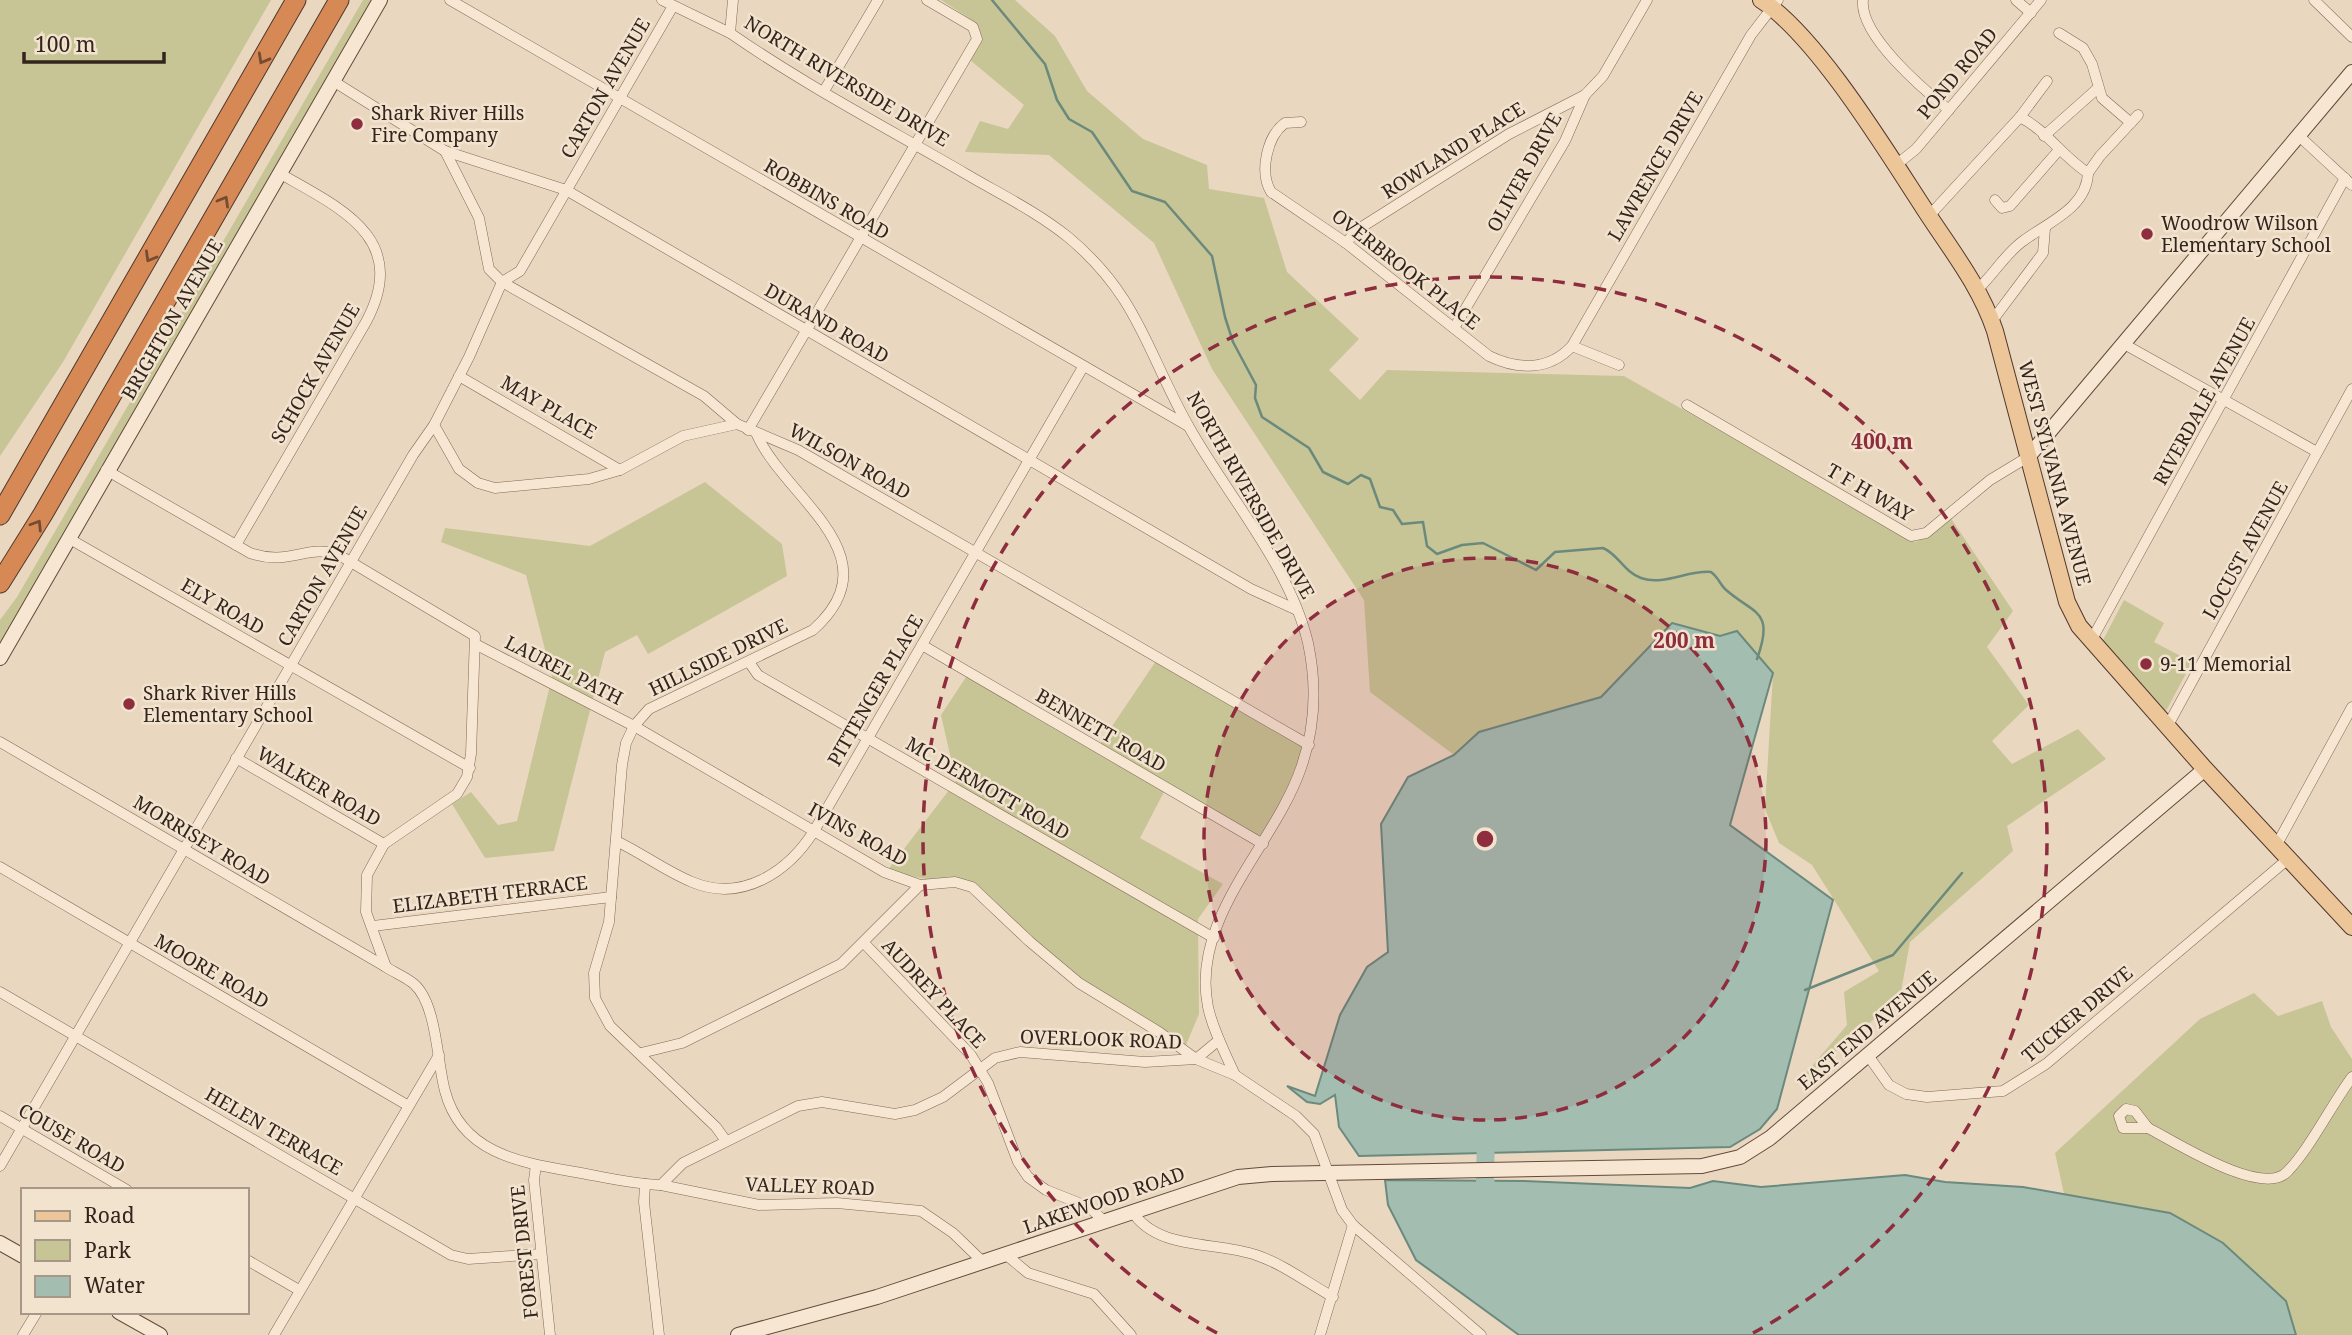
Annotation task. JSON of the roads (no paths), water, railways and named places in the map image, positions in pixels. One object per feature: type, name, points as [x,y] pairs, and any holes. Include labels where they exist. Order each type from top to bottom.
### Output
[{"type":"highway","points":[[0,515],[296,0]]},
{"type":"highway","points":[[0,583],[43,514],[339,0]]},
{"type":"main road","name":"WEST SYLVANIA AVENUE","points":[[1770,2],[1810,47],[1896,165],[1978,289],[1992,321],[2067,602],[2091,641],[2287,859],[2352,927]]},
{"type":"street","name":"BRIGHTON AVENUE","points":[[0,658],[106,470],[380,0]]},
{"type":"street","name":"ROBBINS ROAD","points":[[450,0],[1188,427]]},
{"type":"street","points":[[662,0],[730,33]]},
{"type":"street","name":"NORTH RIVERSIDE DRIVE","points":[[733,0],[730,33],[1044,219],[1095,262],[1140,323],[1188,427],[1272,562],[1297,610],[1307,640],[1313,682],[1309,745],[1296,781],[1227,906],[1208,959],[1208,1007],[1235,1075]]},
{"type":"street","points":[[824,90],[878,0]]},
{"type":"street","points":[[752,432],[977,39],[973,27],[927,0]]},
{"type":"street","name":"OLIVER DRIVE","points":[[1454,328],[1565,141],[1585,95],[1603,76],[1647,0]]},
{"type":"street","points":[[1863,0],[1866,19],[1900,68],[1949,110]]},
{"type":"street","points":[[2017,0],[2031,13]]},
{"type":"street","name":"POND ROAD","points":[[1896,165],[1916,149],[2041,0]]},
{"type":"street","points":[[2314,0],[2352,37]]},
{"type":"street","name":"LAWRENCE DRIVE","points":[[1572,346],[1770,2]]},
{"type":"street","name":"CARTON AVENUE","points":[[0,1166],[350,562],[413,455],[434,425],[478,339],[502,282],[520,271],[673,6]]},
{"type":"street","points":[[1978,289],[2021,242],[2045,228],[2079,200],[2088,186],[2088,173],[2135,119],[2102,98],[2092,64],[2083,48],[2059,33]]},
{"type":"street","points":[[2028,457],[2352,72]]},
{"type":"street","points":[[1929,216],[2020,117],[2047,80]]},
{"type":"street","name":"DURAND ROAD","points":[[333,81],[445,151],[566,190],[1251,589],[1297,610]]},
{"type":"street","points":[[2044,136],[2098,88]]},
{"type":"street","name":"ROWLAND PLACE","points":[[1346,243],[1357,230],[1509,134],[1585,95]]},
{"type":"street","points":[[2020,117],[2032,123],[2058,151],[2088,173]]},
{"type":"street","name":"OVERBROOK PLACE","points":[[1301,122],[1285,123],[1271,138],[1266,179],[1271,192],[1346,243],[1489,356],[1514,365],[1551,362],[1560,358],[1572,346]]},
{"type":"street","points":[[2298,135],[2348,181]]},
{"type":"street","points":[[445,151],[479,218],[489,269],[502,282]]},
{"type":"street","points":[[1995,200],[2002,208],[2010,206],[2058,151]]},
{"type":"street","name":"SCHOCK AVENUE","points":[[236,545],[366,322],[379,289],[380,270],[376,250],[362,226],[340,208],[279,173]]},
{"type":"street","name":"RIVERDALE AVENUE","points":[[2091,641],[2348,181]]},
{"type":"street","points":[[1992,321],[2043,253],[2045,228]]},
{"type":"street","name":"WILSON ROAD","points":[[502,282],[704,396],[737,424],[798,450],[1309,745]]},
{"type":"street","points":[[2124,344],[2317,452]]},
{"type":"street","points":[[1572,346],[1619,365]]},
{"type":"street","name":"PITTENGER PLACE","points":[[615,841],[691,882],[727,888],[758,883],[778,872],[799,853],[1083,367]]},
{"type":"street","name":"MAY PLACE","points":[[458,376],[620,470]]},
{"type":"street","name":"LOCUST AVENUE","points":[[2167,727],[2352,389]]},
{"type":"street","name":"T F H WAY","points":[[1687,405],[1911,536],[1926,533],[1990,480],[2028,457]]},
{"type":"street","points":[[434,425],[452,461],[469,477],[484,486],[534,485],[589,479],[620,470],[683,436],[737,424]]},
{"type":"street","name":"HILLSIDE DRIVE","points":[[634,726],[656,705],[808,634],[824,620],[834,606],[842,572],[839,548],[832,533],[779,471],[752,432]]},
{"type":"street","name":"LAUREL PATH","points":[[106,470],[236,545],[275,559],[318,550],[335,553],[469,631],[475,636],[477,645],[634,726]]},
{"type":"street","name":"ELY ROAD","points":[[68,538],[470,768]]},
{"type":"street","points":[[386,967],[366,912],[365,886],[370,864],[384,844],[457,794],[470,768],[477,645]]},
{"type":"street","name":"BENNETT ROAD","points":[[922,645],[1263,844]]},
{"type":"street","name":"MC DERMOTT ROAD","points":[[749,662],[758,675],[1214,938]]},
{"type":"street","points":[[2276,846],[2352,707]]},
{"type":"street","points":[[634,726],[626,743],[622,765],[607,934],[594,973],[595,998],[610,1026],[726,1141]]},
{"type":"street","name":"IVINS ROAD","points":[[634,726],[884,872],[920,885],[955,882],[972,887],[1060,969],[1196,1059],[1235,1075],[1306,1125],[1319,1144],[1342,1210],[1353,1225]]},
{"type":"street","name":"MORRISEY ROAD","points":[[0,742],[417,987],[436,1034],[450,1106],[469,1134],[498,1155],[536,1165]]},
{"type":"street","name":"WALKER ROAD","points":[[236,758],[384,844]]},
{"type":"street","name":"EAST END AVENUE","points":[[1495,1169],[1702,1166],[1729,1162],[1770,1138],[2205,769]]},
{"type":"street","name":"TUCKER DRIVE","points":[[1867,1054],[1885,1082],[1906,1094],[1927,1097],[2003,1091],[2046,1064],[2287,859]]},
{"type":"street","name":"MOORE ROAD","points":[[0,867],[407,1105]]},
{"type":"street","points":[[640,1053],[667,1048],[712,1029],[841,964],[920,885]]},
{"type":"street","name":"ELIZABETH TERRACE","points":[[373,926],[611,897]]},
{"type":"street","name":"AUDREY PLACE","points":[[864,943],[971,1055],[980,1069],[1018,1162],[1028,1177],[1046,1190],[1089,1207],[1104,1221]]},
{"type":"street","name":"HELEN TERRACE","points":[[0,992],[460,1258],[541,1254]]},
{"type":"street","name":"OVERLOOK ROAD","points":[[661,1185],[677,1166],[805,1104],[833,1102],[895,1114],[915,1110],[943,1097],[995,1058],[1020,1052],[1145,1062],[1196,1059],[1219,1040]]},
{"type":"street","points":[[274,1335],[407,1105],[439,1055]]},
{"type":"street","points":[[2148,1128],[2179,1147],[2216,1164],[2267,1179],[2278,1178],[2286,1173],[2296,1160],[2352,1077]]},
{"type":"street","name":"COUSE ROAD","points":[[0,1116],[124,1188]]},
{"type":"street","name":"VALLEY ROAD","points":[[536,1165],[661,1185],[759,1205],[836,1203],[920,1211],[953,1233],[983,1262]]},
{"type":"street","name":"FOREST DRIVE","points":[[536,1165],[534,1180],[550,1335]]},
{"type":"street","name":"LAKEWOOD ROAD","points":[[738,1335],[754,1333],[877,1297],[1238,1177],[1495,1169]]},
{"type":"street","points":[[645,1184],[644,1202],[659,1335]]},
{"type":"street","points":[[1132,1212],[1139,1223],[1148,1229],[1187,1243],[1256,1255],[1333,1297]]},
{"type":"street","points":[[1320,1335],[1353,1225],[1481,1335]]},
{"type":"street","points":[[0,1243],[21,1255]]},
{"type":"street","points":[[1005,1254],[1028,1273],[1094,1294],[1129,1333]]},
{"type":"street","points":[[248,1261],[299,1290]]},
{"type":"street","points":[[23,1335],[36,1314]]},
{"type":"street","points":[[123,1314],[160,1335]]},
{"type":"street","points":[[1114,1335],[1129,1333]]},
{"type":"water","points":[[1672,623],[1720,636],[1737,631],[1773,673],[1730,825],[1833,900],[1777,1109],[1760,1129],[1730,1147],[1359,1156],[1339,1127],[1335,1095],[1320,1104],[1307,1102],[1287,1086],[1315,1096],[1340,1015],[1367,967],[1388,952],[1381,824],[1408,777],[1454,755],[1479,732],[1601,697]]},
{"type":"water","points":[[1905,1175],[1945,1182],[2023,1187],[2170,1213],[2223,1243],[2286,1301],[2296,1335],[1519,1335],[1416,1260],[1388,1205],[1385,1180],[1524,1181],[1690,1188],[1713,1181],[1761,1187]]},
{"type":"waterway","points":[[992,0],[1045,64],[1057,100],[1069,119],[1092,132],[1132,191],[1165,202],[1212,256],[1225,317],[1233,342],[1256,385],[1255,398],[1262,417],[1309,448],[1323,472],[1348,484],[1361,475],[1370,479],[1380,507],[1393,510],[1402,524],[1423,522],[1427,546],[1437,554],[1462,545],[1483,543],[1536,570],[1555,552],[1603,548],[1641,578],[1658,580],[1711,572],[1725,589],[1759,615],[1764,631],[1757,659]]},
{"type":"waterway","points":[[1805,990],[1893,955],[1962,873]]},
{"type":"waterway","points":[[1486,1131],[1485,1180],[1491,1204]]},
{"type":"place","name":"Shark River Hills Fire Company","points":[[357,124]]},
{"type":"place","name":"Woodrow Wilson Elementary School","points":[[2147,234]]},
{"type":"place","name":"9-11 Memorial","points":[[2146,664]]},
{"type":"place","name":"Shark River Hills Elementary School","points":[[129,704]]}]
